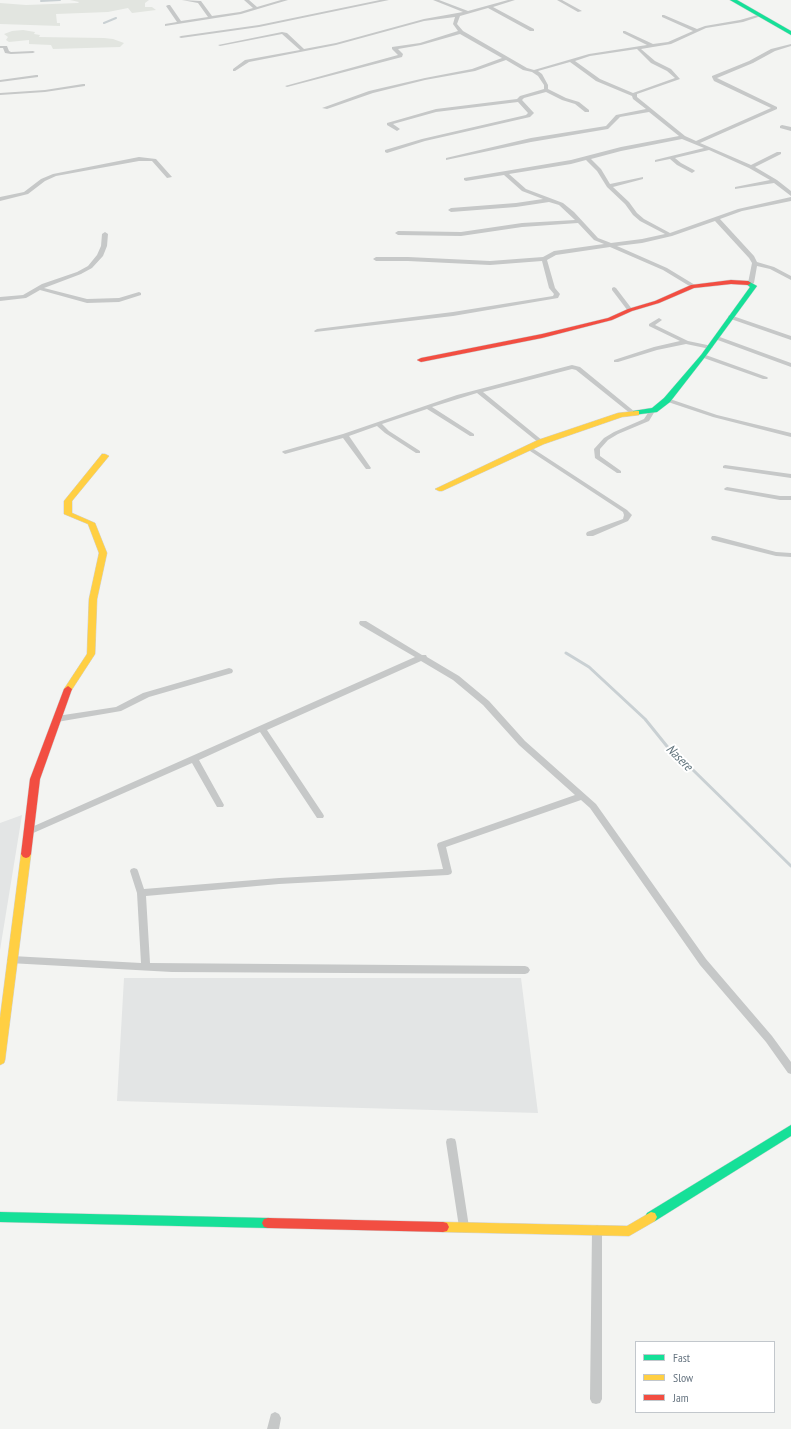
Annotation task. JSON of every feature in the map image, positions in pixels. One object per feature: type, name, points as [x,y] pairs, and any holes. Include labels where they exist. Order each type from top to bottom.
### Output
[{"type":"street","points":[[184,0],[199,2],[211,18]]},
{"type":"street","points":[[246,0],[256,8]]},
{"type":"street","points":[[264,0],[269,4]]},
{"type":"street","points":[[167,25],[211,18],[286,0]]},
{"type":"street","points":[[181,37],[259,26],[387,0]]},
{"type":"street","points":[[435,0],[466,12]]},
{"type":"street","points":[[235,70],[247,60],[302,50],[378,33],[424,20],[458,15],[513,0]]},
{"type":"street","points":[[559,0],[580,11]]},
{"type":"street","points":[[733,0],[790,33]]},
{"type":"street","points":[[168,6],[180,23]]},
{"type":"street","points":[[488,6],[532,30]]},
{"type":"street","points":[[458,15],[454,24],[461,32],[525,69],[534,71],[540,75],[546,85],[546,90]]},
{"type":"street","points":[[534,71],[589,55],[653,46],[677,40],[696,30],[712,25],[741,21],[759,15]]},
{"type":"street","points":[[664,16],[696,30]]},
{"type":"street","points":[[287,86],[400,56],[401,54],[394,48],[421,44],[461,32]]},
{"type":"street","points":[[626,32],[653,46]]},
{"type":"street","points":[[220,45],[282,33],[286,34],[302,50]]},
{"type":"street","points":[[695,143],[775,108],[716,80],[714,77],[750,62],[773,50],[791,44]]},
{"type":"street","points":[[0,47],[4,47],[7,52],[11,53],[33,52]]},
{"type":"street","points":[[634,95],[637,92],[678,79],[669,70],[653,62],[638,48]]},
{"type":"street","points":[[325,108],[371,92],[425,79],[473,70],[507,58]]},
{"type":"street","points":[[571,60],[598,80],[634,95],[683,137],[751,168],[775,181],[791,194]]},
{"type":"street","points":[[0,81],[36,76]]},
{"type":"street","points":[[0,94],[46,91],[83,85]]},
{"type":"street","points":[[397,129],[389,124],[436,111],[519,100],[522,97],[546,90],[564,99],[577,103],[587,111]]},
{"type":"street","points":[[387,151],[424,140],[528,116],[531,113],[519,100]]},
{"type":"street","points":[[448,159],[531,140],[608,127],[618,116],[650,110]]},
{"type":"street","points":[[782,127],[791,129]]},
{"type":"street","points":[[466,179],[588,158],[621,149],[683,137]]},
{"type":"street","points":[[657,161],[708,149]]},
{"type":"street","points":[[751,168],[779,153]]},
{"type":"street","points":[[588,158],[599,170],[609,186],[642,220],[670,235]]},
{"type":"street","points":[[672,158],[679,164],[692,171]]},
{"type":"street","points":[[0,199],[26,193],[43,180],[55,175],[139,159],[154,160],[169,178]]},
{"type":"street","points":[[505,172],[524,190],[561,204],[580,221],[596,239],[665,269],[693,286]]},
{"type":"street","points":[[609,186],[641,178]]},
{"type":"street","points":[[737,188],[775,181]]},
{"type":"street","points":[[376,259],[490,263],[544,259],[554,253],[642,241],[670,235],[740,210],[791,199]]},
{"type":"street","points":[[451,210],[500,207],[550,200]]},
{"type":"street","points":[[717,219],[756,263],[772,268],[791,278]]},
{"type":"street","points":[[398,233],[461,234],[522,225],[580,221]]},
{"type":"street","points":[[0,300],[19,298],[51,282],[79,273],[90,267],[100,256],[104,246],[105,234]]},
{"type":"street","points":[[317,331],[453,314],[556,297],[557,294],[552,288],[544,259]]},
{"type":"street","points":[[618,472],[597,456],[597,449],[606,439],[616,433],[647,420],[652,411],[667,400],[717,338],[730,317],[753,288],[754,286],[751,283],[756,263]]},
{"type":"street","points":[[420,360],[542,336],[610,319],[630,310],[657,302],[693,286],[731,282],[751,283]]},
{"type":"street","points":[[39,288],[87,301],[118,300],[138,294]]},
{"type":"street","points":[[614,289],[630,310]]},
{"type":"street","points":[[730,317],[791,338]]},
{"type":"street","points":[[659,320],[651,325],[686,342],[710,347]]},
{"type":"street","points":[[717,338],[791,365]]},
{"type":"street","points":[[616,361],[656,348],[686,342]]},
{"type":"street","points":[[703,356],[764,378]]},
{"type":"street","points":[[285,452],[345,435],[429,408],[459,396],[574,367],[633,413]]},
{"type":"street","points":[[479,392],[541,442]]},
{"type":"street","points":[[667,400],[714,416],[791,435]]},
{"type":"street","points":[[429,408],[472,436]]},
{"type":"street","points":[[439,489],[541,442],[633,413],[652,411]]},
{"type":"street","points":[[378,424],[387,432],[418,452]]},
{"type":"street","points":[[345,435],[368,468]]},
{"type":"street","points":[[529,448],[625,511],[628,515],[626,520],[590,534]]},
{"type":"street","points":[[0,1060],[35,779],[67,691],[91,654],[93,599],[103,553],[91,523],[68,514],[68,501],[105,456]]},
{"type":"street","points":[[725,467],[791,476]]},
{"type":"street","points":[[727,489],[780,498],[791,498]]},
{"type":"street","points":[[715,538],[776,554],[791,555]]},
{"type":"street","points":[[363,623],[456,678],[486,703],[522,743],[594,806],[703,962],[769,1039],[791,1070]]},
{"type":"street","points":[[28,832],[423,658]]},
{"type":"street","points":[[57,719],[118,709],[146,695],[229,672]]},
{"type":"street","points":[[262,729],[320,816]]},
{"type":"street","points":[[194,758],[220,806]]},
{"type":"street","points":[[141,893],[279,881],[448,872],[441,845],[582,796]]},
{"type":"street","points":[[134,871],[141,893],[146,967]]},
{"type":"street","points":[[12,960],[146,967],[525,970]]},
{"type":"street","points":[[0,1217],[629,1231],[791,1130]]},
{"type":"street","points":[[451,1142],[464,1227]]},
{"type":"street","points":[[596,1399],[597,1230]]},
{"type":"shaded area","points":[[70,0],[149,0],[145,3],[145,7],[152,7],[156,10],[132,13],[128,8],[108,12],[56,14],[57,23],[60,23],[60,26],[0,24],[0,3],[26,5],[79,2]]},
{"type":"shaded area","points":[[23,30],[35,32],[34,34],[40,35],[39,37],[104,38],[113,39],[124,43],[120,47],[53,49],[51,45],[29,44],[29,40],[9,42],[6,40],[8,37],[4,34],[12,31]]},
{"type":"shaded area","points":[[22,815],[0,950],[0,823]]},
{"type":"shaded area","points":[[124,978],[521,978],[538,1113],[117,1101]]},
{"type":"waterway","points":[[41,1],[60,0]]},
{"type":"waterway","points":[[104,23],[116,18]]},
{"type":"waterway","name":"Nasere","points":[[566,653],[589,667],[645,719],[670,750],[691,768],[791,866]]},
{"type":"traffic: fast","points":[[733,0],[791,33]]},
{"type":"traffic: fast","points":[[636,413],[654,410],[667,400],[703,356],[754,286],[748,283]]},
{"type":"traffic: fast","points":[[651,1217],[791,1130]]},
{"type":"traffic: fast","points":[[0,1217],[268,1223]]},
{"type":"traffic: slow","points":[[439,489],[541,442],[621,415],[636,413]]},
{"type":"traffic: slow","points":[[68,689],[91,654],[93,599],[103,553],[91,523],[68,514],[68,501],[105,456]]},
{"type":"traffic: slow","points":[[0,1060],[26,854]]},
{"type":"traffic: slow","points":[[443,1227],[629,1231],[651,1217]]},
{"type":"traffic: jam","points":[[421,360],[542,336],[610,319],[630,310],[657,302],[693,286],[731,282],[748,283]]},
{"type":"traffic: jam","points":[[26,854],[35,779],[68,689]]},
{"type":"traffic: jam","points":[[268,1223],[443,1227]]}]
